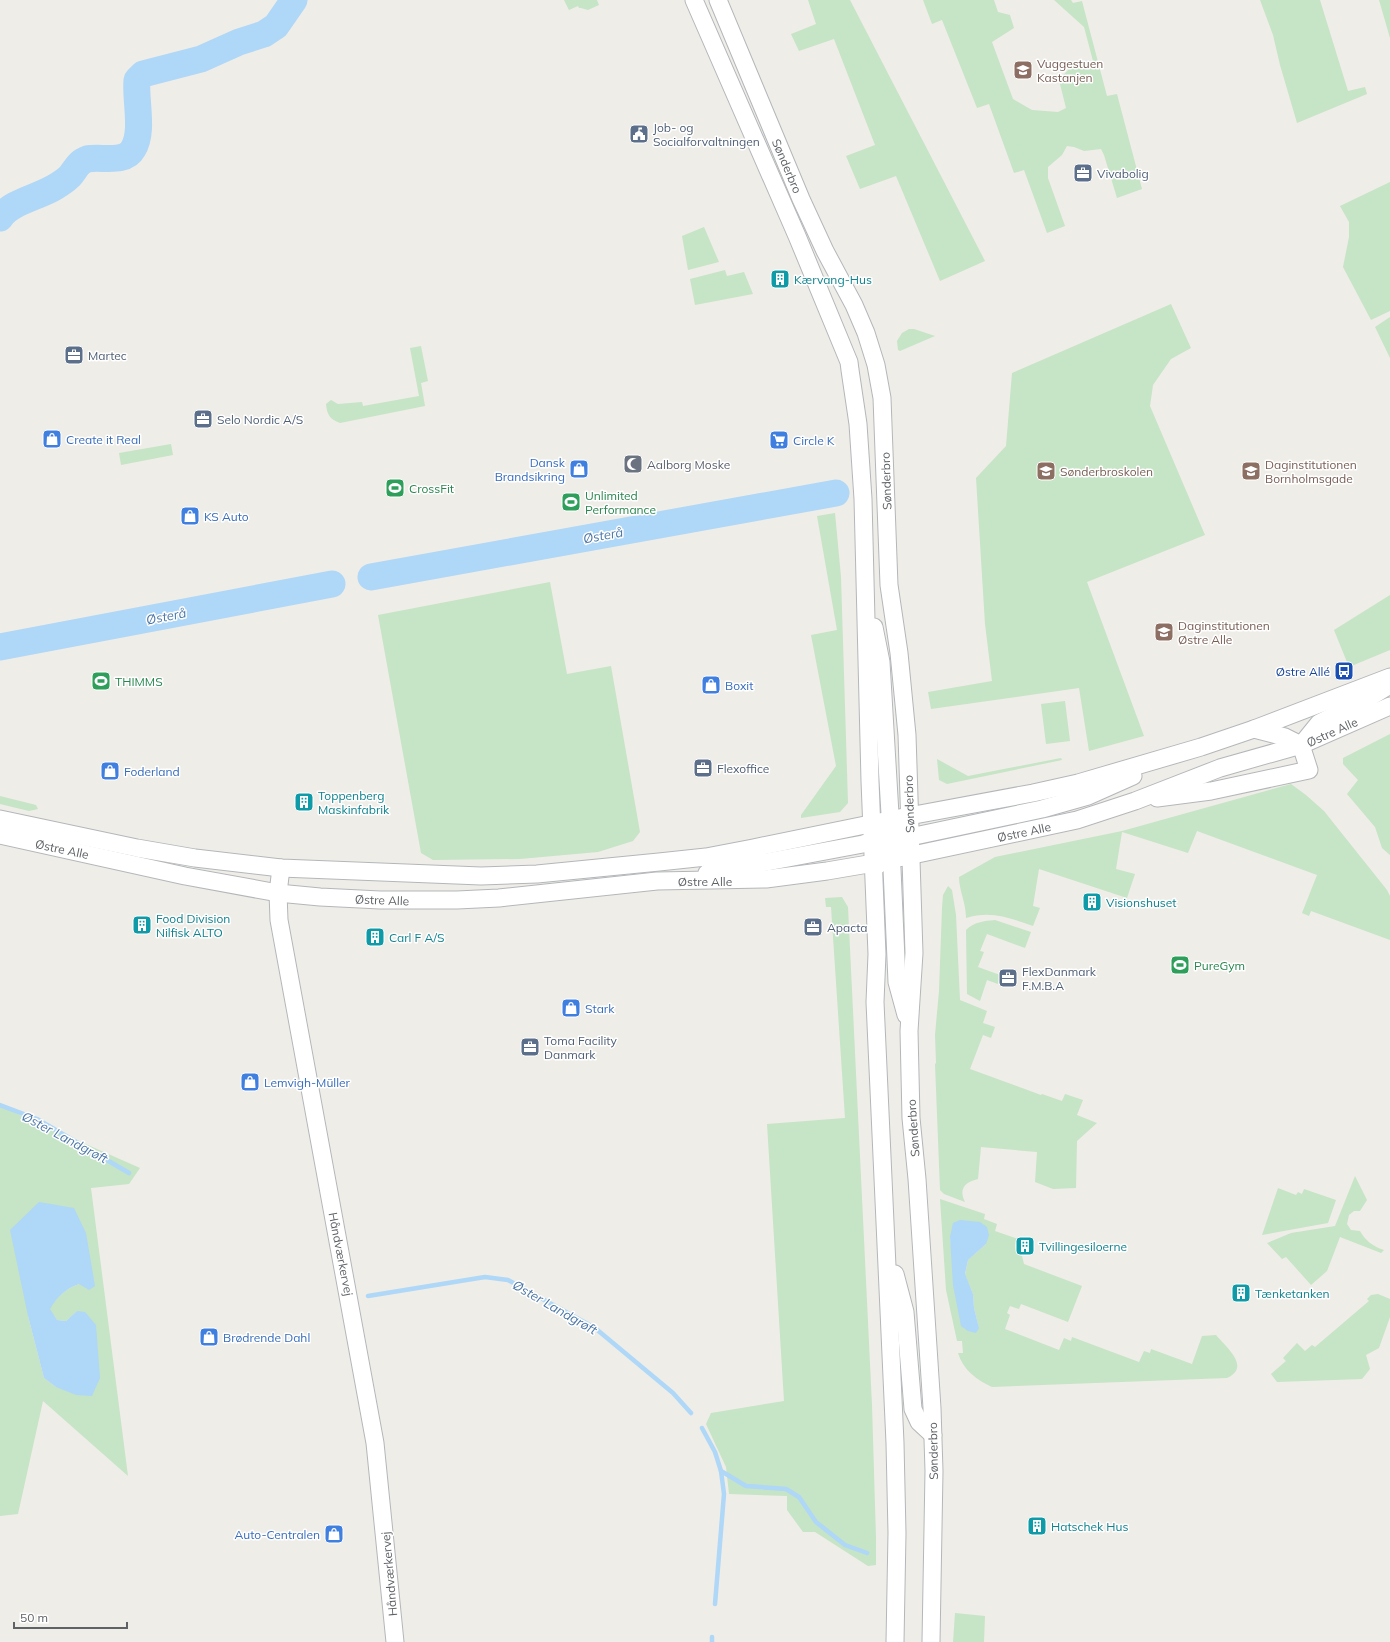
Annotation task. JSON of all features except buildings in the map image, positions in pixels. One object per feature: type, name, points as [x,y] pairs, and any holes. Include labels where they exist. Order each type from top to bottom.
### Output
[{"type":"street","name":"Sønderbro","points":[[694,0],[797,236],[849,362],[856,410],[863,499],[864,574],[879,846],[874,881],[877,954],[875,1002],[895,1443],[897,1533],[895,1642]]},
{"type":"street","name":"Sønderbro","points":[[718,0],[801,199],[825,251],[861,318],[876,365],[882,398],[889,585],[899,653],[905,710],[908,798],[904,831]]},
{"type":"street","name":"Sønderbro","points":[[864,574],[881,662],[904,831],[914,953],[910,1031],[911,1118],[917,1179],[932,1408],[934,1471],[931,1642]]},
{"type":"street","name":"Østre Alle","points":[[0,835],[185,876],[278,892],[320,897],[380,900],[457,900],[499,898],[657,881],[808,855],[879,846],[904,831],[1033,793],[1071,784],[1201,747],[1254,730],[1390,677]]},
{"type":"street","points":[[1301,745],[1306,737],[1319,724],[1390,685]]},
{"type":"street","name":"Østre Alle","points":[[904,831],[943,848],[1077,820],[1135,801],[1220,768],[1301,745],[1390,706]]},
{"type":"street","points":[[1135,801],[1211,791],[1309,770],[1301,745],[1285,737],[1254,730]]},
{"type":"street","name":"Østre Alle","points":[[0,818],[137,848],[194,858],[281,868],[441,876],[537,874],[706,857],[851,828],[879,846]]},
{"type":"street","name":"Østre Alle","points":[[879,846],[904,831]]},
{"type":"street","points":[[879,846],[894,888],[897,982],[910,1031]]},
{"type":"street","name":"Håndværkervej","points":[[281,868],[278,892],[279,920],[376,1443],[395,1642]]},
{"type":"street","points":[[886,1239],[905,1312],[910,1386],[915,1415],[925,1429],[933,1435]]},
{"type":"street","points":[[895,1443],[905,1424],[915,1415],[932,1408]]},
{"type":"green space","points":[[564,0],[597,0],[599,5],[588,10],[579,8],[578,6],[569,10]]},
{"type":"green space","points":[[808,0],[850,0],[985,261],[940,281],[896,176],[860,189],[846,156],[875,145],[834,39],[799,51],[791,34],[816,24]]},
{"type":"green space","points":[[923,0],[994,0],[998,12],[1010,15],[1014,28],[992,42],[1013,99],[1032,110],[1058,112],[1066,108],[1059,80],[1069,69],[1093,61],[1084,27],[1054,0],[1071,0],[1073,3],[1082,1],[1107,96],[1117,94],[1142,189],[1117,198],[1101,149],[1084,151],[1067,146],[1062,155],[1048,167],[1048,178],[1065,226],[1047,233],[1024,170],[1014,173],[989,104],[977,108],[942,20],[932,24]]},
{"type":"green space","points":[[1260,0],[1320,0],[1348,91],[1365,87],[1367,94],[1297,123],[1273,35]]},
{"type":"green space","points":[[1379,0],[1390,0],[1390,38]]},
{"type":"green space","points":[[1390,182],[1390,311],[1371,320],[1343,267],[1349,237],[1349,222],[1340,206]]},
{"type":"green space","points":[[704,227],[719,262],[688,270],[682,236]]},
{"type":"green space","points":[[725,270],[727,276],[744,272],[753,294],[695,305],[690,279]]},
{"type":"green space","points":[[1171,304],[1191,348],[1171,359],[1153,385],[1150,406],[1205,535],[1087,582],[1144,736],[1089,751],[1079,688],[931,709],[928,692],[992,681],[985,624],[976,478],[1006,446],[1012,373]]},
{"type":"green space","points":[[1390,317],[1390,358],[1375,327]]},
{"type":"green space","points":[[909,329],[914,329],[935,336],[900,351],[898,350],[897,341],[902,333]]},
{"type":"green space","points":[[421,346],[428,381],[421,383],[425,406],[340,423],[330,416],[327,411],[326,404],[331,400],[338,404],[362,402],[363,406],[419,396],[410,348]]},
{"type":"green space","points":[[171,444],[173,455],[121,465],[119,453]]},
{"type":"green space","points":[[835,513],[841,577],[848,803],[840,812],[801,818],[801,815],[836,766],[811,635],[837,630],[817,516]]},
{"type":"green space","points":[[550,582],[567,674],[611,666],[640,832],[633,841],[598,852],[520,859],[433,860],[421,853],[378,615]]},
{"type":"green space","points":[[1390,595],[1390,650],[1349,667],[1334,630]]},
{"type":"green space","points":[[1065,701],[1070,741],[1046,744],[1041,704]]},
{"type":"green space","points":[[1390,734],[1390,855],[1382,848],[1375,827],[1347,794],[1358,780],[1343,764],[1343,758]]},
{"type":"green space","points":[[1061,758],[1062,760],[947,784],[939,780],[937,759],[968,776]]},
{"type":"green space","points":[[1291,784],[1324,811],[1387,890],[1390,896],[1390,940],[1311,911],[1309,916],[1302,913],[1317,875],[1197,831],[1188,853],[1122,832],[1116,869],[1135,874],[1127,898],[1039,869],[1033,906],[1040,908],[1033,926],[1008,918],[992,915],[966,918],[959,877],[995,857],[1122,831]]},
{"type":"green space","points":[[0,796],[36,805],[38,809],[29,811],[0,804]]},
{"type":"green space","points":[[948,886],[952,890],[956,915],[960,1000],[987,1011],[983,1023],[995,1027],[991,1038],[983,1035],[970,1069],[1041,1095],[1042,1094],[1062,1101],[1065,1094],[1083,1100],[1077,1115],[1097,1123],[1077,1141],[1076,1188],[1053,1189],[1035,1182],[1037,1152],[981,1147],[978,1179],[964,1186],[962,1193],[965,1202],[944,1194],[940,1190],[935,1035],[939,991],[943,895]]},
{"type":"green space","points":[[842,897],[848,907],[872,1405],[876,1565],[868,1566],[815,1532],[803,1532],[787,1510],[787,1496],[729,1494],[726,1467],[706,1424],[711,1413],[784,1401],[767,1124],[845,1118],[831,907],[826,907],[825,898]]},
{"type":"green space","points":[[995,920],[1031,932],[1025,948],[987,934],[980,951],[984,952],[978,967],[1000,975],[998,984],[987,980],[980,1001],[967,994],[966,930],[969,927],[983,921]]},
{"type":"green space","points":[[0,1104],[20,1115],[140,1168],[129,1184],[91,1188],[128,1476],[43,1401],[18,1514],[0,1516]],"holes":[[[86,1233],[79,1284],[62,1294],[49,1309],[57,1320],[66,1321],[77,1311],[56,1387],[44,1378],[28,1316]]]},
{"type":"green space","points":[[1355,1176],[1367,1200],[1360,1211],[1354,1211],[1349,1215],[1347,1224],[1351,1230],[1360,1231],[1370,1243],[1384,1250],[1381,1253],[1340,1237],[1327,1271],[1311,1285],[1286,1257],[1282,1259],[1267,1243],[1291,1233],[1335,1226]]},
{"type":"green space","points":[[1278,1188],[1296,1195],[1298,1192],[1302,1194],[1304,1189],[1336,1200],[1328,1223],[1262,1235]]},
{"type":"green space","points":[[940,1199],[985,1214],[984,1219],[997,1224],[995,1231],[1018,1239],[1016,1249],[1022,1256],[1024,1264],[1082,1286],[1068,1322],[1021,1304],[1019,1309],[1010,1306],[1007,1313],[1010,1315],[1005,1329],[1059,1350],[1064,1338],[1071,1341],[1072,1337],[1139,1362],[1144,1351],[1150,1353],[1151,1349],[1192,1364],[1202,1336],[1216,1335],[1235,1357],[1237,1368],[1234,1374],[1227,1378],[992,1387],[971,1374],[960,1359],[958,1353],[963,1353],[962,1341],[957,1341],[946,1290]],"holes":[[[950,1237],[986,1244],[968,1260],[965,1275],[973,1294],[974,1308],[979,1328],[952,1254]]]},
{"type":"green space","points":[[1378,1294],[1390,1299],[1390,1317],[1379,1348],[1366,1355],[1370,1369],[1362,1379],[1277,1382],[1271,1374],[1286,1361],[1283,1358],[1297,1343],[1305,1351],[1312,1345],[1315,1347],[1369,1301],[1367,1299],[1371,1295]]},
{"type":"green space","points":[[955,1613],[985,1616],[984,1642],[953,1642]]},
{"type":"water","points":[[39,1202],[74,1208],[86,1233],[95,1286],[89,1290],[79,1284],[70,1288],[62,1294],[50,1309],[57,1320],[66,1321],[77,1311],[85,1312],[96,1325],[100,1378],[92,1396],[76,1395],[56,1387],[44,1378],[28,1316],[10,1230]]},
{"type":"water","points":[[960,1220],[980,1222],[987,1227],[989,1235],[986,1244],[968,1260],[965,1274],[973,1294],[974,1308],[979,1328],[976,1333],[968,1331],[961,1326],[953,1285],[950,1237],[953,1223]]},
{"type":"waterway","points":[[0,218],[11,208],[48,191],[61,183],[70,176],[84,160],[93,158],[119,158],[129,154],[133,149],[138,134],[137,80],[143,74],[201,59],[239,42],[264,34],[276,26],[294,0]]},
{"type":"waterway","name":"Østerå","points":[[371,577],[836,493]]},
{"type":"waterway","name":"Østerå","points":[[0,647],[332,584]]},
{"type":"waterway","name":"Øster Landgrøft","points":[[0,1105],[37,1119],[129,1173]]},
{"type":"waterway","name":"Øster Landgrøft","points":[[368,1296],[485,1277],[508,1280],[595,1328],[673,1393],[691,1413]]},
{"type":"waterway","name":"Øster Landgrøft","points":[[702,1428],[715,1452],[721,1471],[724,1494],[715,1604]]},
{"type":"waterway","points":[[721,1471],[746,1486],[786,1489],[799,1497],[816,1522],[845,1545],[867,1553]]},
{"type":"waterway","name":"Øster Landgrøft","points":[[712,1637],[712,1642]]},
{"type":"place","name":"Vuggestuen Kastanjen","points":[[1023,70]]},
{"type":"place","name":"Job- og Socialforvaltningen","points":[[639,134]]},
{"type":"place","name":"Vivabolig","points":[[1083,173]]},
{"type":"place","name":"Kærvang-Hus","points":[[780,279]]},
{"type":"place","name":"Martec","points":[[74,355]]},
{"type":"place","name":"Selo Nordic A/S","points":[[203,419]]},
{"type":"place","name":"Create it Real","points":[[52,439]]},
{"type":"place","name":"Circle K","points":[[779,440]]},
{"type":"place","name":"Aalborg Moske","points":[[633,464]]},
{"type":"place","name":"Dansk Brandsikring","points":[[579,469]]},
{"type":"place","name":"Sønderbroskolen","points":[[1046,471]]},
{"type":"place","name":"Daginstitutionen Bornholmsgade","points":[[1251,471]]},
{"type":"place","name":"CrossFit","points":[[395,488]]},
{"type":"place","name":"Unlimited Performance","points":[[571,502]]},
{"type":"place","name":"KS Auto","points":[[190,516]]},
{"type":"place","name":"Daginstitutionen Østre Alle","points":[[1164,632]]},
{"type":"place","name":"Østre Allé","points":[[1344,671]]},
{"type":"place","name":"THIMMS","points":[[101,681]]},
{"type":"place","name":"Boxit","points":[[711,685]]},
{"type":"place","name":"Flexoffice","points":[[703,768]]},
{"type":"place","name":"Foderland","points":[[110,771]]},
{"type":"place","name":"Toppenberg Maskinfabrik","points":[[304,802]]},
{"type":"place","name":"Visionshuset","points":[[1092,902]]},
{"type":"place","name":"Food Division Nilfisk ALTO","points":[[142,925]]},
{"type":"place","name":"Apacta","points":[[813,927]]},
{"type":"place","name":"Carl F A/S","points":[[375,937]]},
{"type":"place","name":"PureGym","points":[[1180,965]]},
{"type":"place","name":"FlexDanmark F.M.B.A","points":[[1008,978]]},
{"type":"place","name":"Stark","points":[[571,1008]]},
{"type":"place","name":"Toma Facility Danmark","points":[[530,1047]]},
{"type":"place","name":"Lemvigh-Müller","points":[[250,1082]]},
{"type":"place","name":"Tvillingesiloerne","points":[[1025,1246]]},
{"type":"place","name":"Tænketanken","points":[[1241,1293]]},
{"type":"place","name":"Brødrende Dahl","points":[[209,1337]]},
{"type":"place","name":"Hatschek Hus","points":[[1037,1526]]},
{"type":"place","name":"Auto-Centralen","points":[[334,1534]]}]
